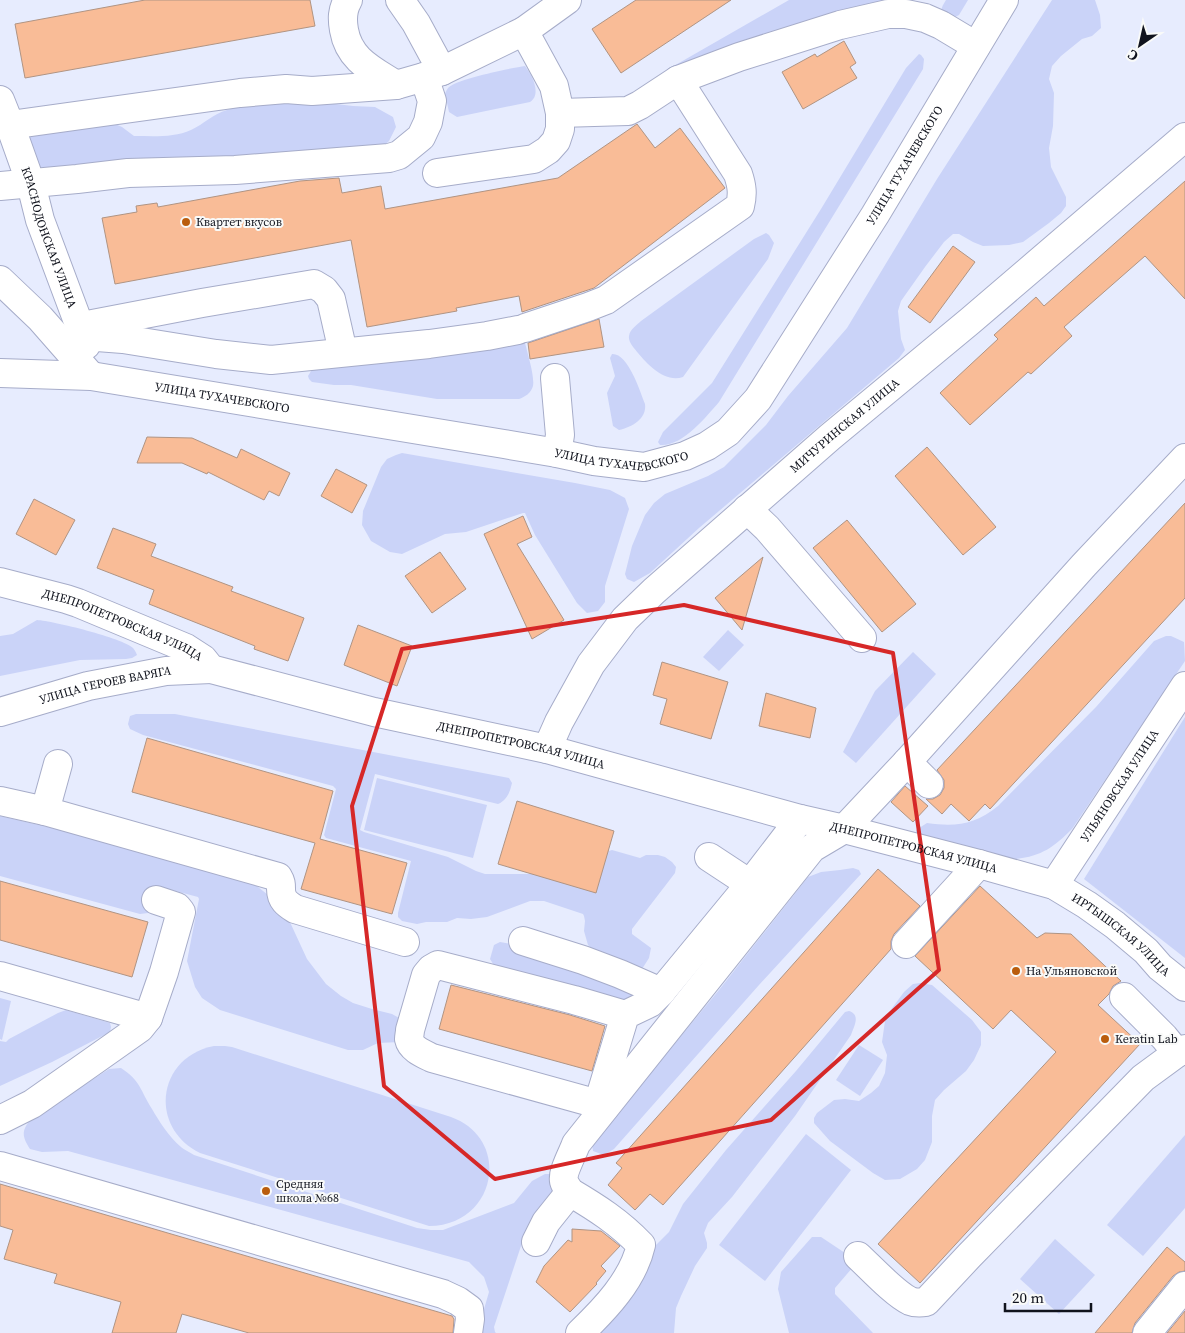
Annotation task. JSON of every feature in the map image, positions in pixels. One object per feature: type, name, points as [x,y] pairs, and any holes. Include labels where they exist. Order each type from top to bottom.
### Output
[{"type":"street","points":[[348,0],[342,17],[346,40],[354,55],[396,85]]},
{"type":"street","points":[[0,186],[128,173],[234,170],[389,158],[399,154],[421,137],[428,122],[432,101],[433,74],[416,23],[400,0]]},
{"type":"street","points":[[10,125],[240,93],[286,89],[312,91],[396,85],[433,74],[524,31],[567,0]]},
{"type":"street","name":"УЛИЦА ТУХАЧЕВСКОГО","points":[[0,373],[91,376],[557,453],[594,461],[644,467],[685,456],[708,446],[728,432],[758,399],[875,215],[1004,0]]},
{"type":"street","points":[[560,113],[628,111],[678,80],[739,57],[798,38],[888,14],[906,14],[925,18],[942,25],[976,46]]},
{"type":"street","points":[[437,173],[534,159],[548,150],[556,141],[560,129],[560,113],[554,86],[524,31]]},
{"type":"street","points":[[82,333],[97,337],[123,339],[216,354],[272,360],[429,344],[487,336],[522,329],[588,308],[606,300],[740,206],[742,186],[738,174],[678,80]]},
{"type":"street","name":"КРАСНОДОНСКАЯ УЛИЦА","points":[[0,100],[30,184],[40,220],[90,357],[91,376]]},
{"type":"street","name":"МИЧУРИНСКАЯ УЛИЦА","points":[[546,750],[591,664],[625,619],[685,562],[747,508],[1185,137]]},
{"type":"street","points":[[0,280],[40,318],[91,376]]},
{"type":"street","points":[[82,333],[202,303],[314,284],[324,290],[331,299],[342,352]]},
{"type":"street","points":[[555,378],[560,435],[557,453]]},
{"type":"street","points":[[580,1333],[617,1293],[638,1259],[641,1245],[617,1222],[598,1208],[570,1192],[563,1179],[576,1144],[602,1106],[812,848],[844,829],[907,762],[1084,565],[1185,458]]},
{"type":"street","points":[[747,508],[862,638]]},
{"type":"street","name":"ДНЕПРОПЕТРОВСКАЯ УЛИЦА","points":[[0,582],[66,599],[123,622],[186,648],[203,659],[211,669],[374,712],[546,750],[1054,885]]},
{"type":"street","name":"УЛИЦА ГЕРОЕВ ВАРЯГА","points":[[0,712],[88,686],[166,671],[211,669]]},
{"type":"street","name":"УЛЬЯНОВСКАЯ УЛИЦА","points":[[1054,885],[1185,686]]},
{"type":"street","points":[[907,762],[929,784]]},
{"type":"street","points":[[45,812],[58,764]]},
{"type":"street","points":[[0,801],[278,877],[281,881],[281,895],[285,902],[295,909],[405,942]]},
{"type":"street","points":[[602,1106],[432,1058],[419,1051],[412,1045],[409,1039],[426,975],[431,969],[438,966],[574,1000],[625,1015],[650,1003],[661,992],[750,884],[800,819]]},
{"type":"street","points":[[709,856],[750,884]]},
{"type":"street","points":[[906,944],[980,864]]},
{"type":"street","name":"ИРТЫШСКАЯ УЛИЦА","points":[[1054,885],[1115,925],[1146,950],[1160,967],[1184,984]]},
{"type":"street","points":[[0,1120],[32,1104],[140,1028],[148,1018],[164,972],[181,912],[177,907],[156,900]]},
{"type":"street","points":[[523,941],[583,960],[661,992]]},
{"type":"street","points":[[0,976],[148,1018]]},
{"type":"street","points":[[858,1256],[909,1301],[926,1302],[935,1294],[969,1256],[1143,1078],[1181,1051],[1164,1037],[1124,996]]},
{"type":"street","points":[[602,1106],[625,1015]]},
{"type":"street","points":[[0,1166],[443,1294],[458,1301],[468,1309],[470,1319],[468,1333]]},
{"type":"street","points":[[536,1242],[546,1222],[570,1192]]},
{"type":"street","points":[[1147,1333],[1185,1286]]},
{"type":"highlighted area","points":[[684,605],[893,653],[939,970],[771,1120],[495,1179],[384,1086],[352,806],[402,649]]},
{"type":"shaded area","points":[[789,0],[916,0],[903,2],[672,67]]},
{"type":"shaded area","points":[[946,0],[968,0],[959,15],[951,19],[942,11]]},
{"type":"shaded area","points":[[1052,0],[1095,0],[1100,15],[1101,28],[1092,36],[1082,39],[1061,56],[1052,66],[1049,79],[1054,93],[1053,126],[1049,148],[1051,167],[1066,197],[1066,206],[1061,213],[1023,242],[1009,245],[983,246],[959,234],[953,234],[944,242],[901,301],[898,311],[901,339],[905,350],[899,358],[699,528],[650,573],[634,582],[627,579],[625,574],[632,546],[645,515],[654,503],[665,494],[708,476],[724,467],[766,425],[788,396],[847,328],[937,179]]},
{"type":"shaded area","points":[[919,54],[924,59],[923,69],[719,402],[685,436],[677,441],[660,445],[658,442],[663,432],[712,383],[821,209],[906,68]]},
{"type":"shaded area","points":[[525,66],[533,79],[536,89],[534,99],[530,102],[457,117],[449,112],[445,94],[448,88],[454,84],[485,74]]},
{"type":"shaded area","points":[[319,102],[375,107],[393,117],[396,127],[389,141],[378,151],[48,168],[34,167],[24,139],[33,132],[113,123],[134,136],[170,135],[184,133],[217,114],[238,107],[273,103]]},
{"type":"shaded area","points":[[766,233],[774,243],[768,259],[683,377],[676,378],[663,375],[642,358],[630,343],[629,336],[632,329],[754,239]]},
{"type":"shaded area","points":[[524,338],[532,369],[533,386],[528,394],[519,399],[437,399],[351,385],[312,382],[308,376],[313,368]]},
{"type":"shaded area","points":[[612,354],[618,355],[628,366],[637,382],[645,404],[644,414],[638,422],[619,430],[613,426],[607,393],[615,376],[610,358]]},
{"type":"shaded area","points":[[402,453],[610,490],[625,498],[629,509],[605,586],[605,602],[598,611],[587,613],[577,603],[535,535],[525,513],[466,532],[445,534],[402,554],[390,552],[371,541],[362,525],[363,511],[381,467],[387,459]]},
{"type":"shaded area","points":[[37,620],[102,635],[127,644],[133,648],[137,655],[126,659],[80,660],[0,676],[0,636],[13,634]]},
{"type":"shaded area","points":[[728,630],[744,645],[719,671],[703,657]]},
{"type":"shaded area","points":[[1171,636],[1184,642],[1185,661],[1072,829],[1059,841],[1047,850],[1033,856],[1016,859],[924,843],[916,836],[916,830],[927,823],[947,825],[973,821],[998,806],[1096,707],[1154,641]]},
{"type":"shaded area","points":[[913,652],[936,674],[856,763],[843,752],[875,691]]},
{"type":"shaded area","points":[[136,714],[175,714],[509,778],[512,783],[509,793],[498,804],[375,774],[360,830],[448,857],[485,874],[534,874],[612,850],[640,858],[646,855],[665,857],[676,867],[675,873],[632,929],[632,934],[651,948],[649,958],[642,969],[595,952],[588,945],[584,931],[585,921],[583,914],[544,901],[530,901],[487,917],[457,918],[447,922],[417,924],[402,921],[398,917],[398,913],[411,861],[326,838],[324,835],[336,789],[333,786],[143,735],[130,729],[128,724],[130,716]]},
{"type":"shaded area","points":[[1185,717],[1185,958],[1084,879]]},
{"type":"shaded area","points":[[377,778],[487,805],[473,858],[364,830]]},
{"type":"shaded area","points":[[0,816],[87,836],[253,883],[268,895],[289,920],[307,959],[326,984],[353,1003],[392,1014],[401,1019],[400,1042],[378,1043],[363,1050],[348,1050],[220,1010],[202,998],[195,987],[187,961],[198,897],[164,888],[156,896],[148,913],[140,914],[0,876]]},
{"type":"shaded area","points":[[853,868],[859,870],[861,874],[759,985],[614,1149],[604,1155],[593,1151],[592,1144],[719,990],[808,877],[821,872]]},
{"type":"shaded area","points":[[500,942],[522,946],[643,990],[629,1006],[495,967],[490,959],[494,945]]},
{"type":"shaded area","points":[[913,984],[932,985],[972,1020],[981,1032],[981,1045],[966,1071],[935,1100],[932,1116],[932,1142],[925,1160],[917,1169],[900,1179],[885,1180],[830,1141],[814,1123],[814,1118],[817,1113],[834,1100],[859,1101],[879,1086],[885,1073],[887,1055],[882,1042],[885,1021],[904,992]]},
{"type":"shaded area","points":[[0,998],[11,1001],[2,1040],[0,1039]]},
{"type":"shaded area","points":[[66,1010],[110,1023],[110,1032],[0,1086],[0,1041],[6,1042]]},
{"type":"shaded area","points":[[849,1011],[856,1018],[851,1035],[795,1116],[732,1197],[708,1223],[704,1233],[707,1248],[695,1266],[676,1308],[674,1333],[591,1333],[653,1248],[669,1232],[683,1204],[726,1150],[845,1012]]},
{"type":"shaded area","points":[[859,1045],[883,1060],[860,1096],[836,1080]]},
{"type":"shaded area","points":[[214,1046],[232,1047],[451,1117],[470,1128],[483,1143],[489,1161],[488,1179],[482,1197],[470,1212],[452,1222],[429,1226],[200,1153],[183,1141],[172,1127],[167,1111],[166,1094],[171,1078],[180,1064],[195,1053]]},
{"type":"shaded area","points":[[121,1068],[133,1077],[172,1139],[194,1155],[417,1228],[443,1230],[514,1203],[532,1181],[545,1174],[554,1174],[559,1187],[524,1237],[494,1327],[496,1333],[477,1333],[489,1292],[484,1277],[469,1262],[68,1151],[42,1152],[30,1149],[25,1141],[24,1130],[31,1119],[109,1069]]},
{"type":"shaded area","points":[[806,1134],[851,1170],[765,1281],[719,1245]]},
{"type":"shaded area","points":[[1185,1135],[1185,1208],[1143,1256],[1107,1225]]},
{"type":"shaded area","points":[[812,1237],[821,1237],[848,1255],[853,1267],[835,1288],[835,1294],[873,1333],[789,1333],[778,1289],[781,1272]]},
{"type":"shaded area","points":[[1055,1239],[1095,1275],[1059,1314],[1020,1279]]},
{"type":"building","points":[[145,0],[310,0],[315,26],[25,78],[15,24]]},
{"type":"building","points":[[636,0],[731,0],[621,73],[592,29]]},
{"type":"building","points":[[844,41],[856,63],[850,67],[857,78],[803,109],[782,72],[815,54],[817,57]]},
{"type":"building","points":[[637,124],[655,148],[680,128],[725,188],[594,288],[522,312],[519,296],[456,308],[457,311],[367,327],[351,240],[115,284],[102,218],[137,212],[136,206],[157,203],[158,207],[300,181],[339,178],[342,193],[381,186],[385,209],[558,178]]},
{"type":"building","points":[[1185,181],[1185,299],[1145,256],[1064,327],[1072,336],[1031,374],[1028,372],[970,425],[940,393],[998,339],[994,335],[1036,297],[1044,306]]},
{"type":"building","points":[[953,246],[975,262],[930,323],[908,307]]},
{"type":"building","points":[[599,319],[604,347],[530,359],[528,343]]},
{"type":"building","points":[[147,437],[192,438],[237,458],[241,449],[290,473],[279,496],[269,491],[264,500],[208,472],[207,474],[182,463],[137,463]]},
{"type":"building","points":[[927,447],[996,527],[963,555],[895,476]]},
{"type":"building","points":[[336,469],[367,485],[352,513],[321,496]]},
{"type":"building","points":[[34,499],[75,520],[56,555],[16,534]]},
{"type":"building","points":[[1185,503],[1185,598],[990,809],[985,804],[969,821],[951,804],[942,814],[926,799],[933,799],[940,795],[944,788],[944,780],[937,770]]},
{"type":"building","points":[[523,516],[532,537],[517,544],[564,620],[532,639],[484,534]]},
{"type":"building","points":[[847,520],[916,604],[882,632],[813,548]]},
{"type":"building","points":[[113,528],[156,544],[151,556],[233,587],[231,591],[304,618],[288,661],[254,649],[255,646],[149,604],[154,590],[97,568]]},
{"type":"building","points":[[440,552],[466,589],[432,613],[405,576]]},
{"type":"building","points":[[763,557],[742,630],[715,598]]},
{"type":"building","points":[[358,625],[412,646],[397,686],[344,665]]},
{"type":"building","points":[[662,662],[728,682],[711,739],[660,724],[667,699],[653,695]]},
{"type":"building","points":[[766,693],[816,708],[810,738],[759,726]]},
{"type":"building","points":[[147,738],[333,791],[320,839],[407,863],[392,914],[301,889],[315,843],[132,792]]},
{"type":"building","points":[[905,786],[928,806],[913,822],[891,802]]},
{"type":"building","points":[[517,801],[614,831],[596,893],[498,864]]},
{"type":"building","points":[[878,869],[920,906],[894,934],[891,941],[891,949],[663,1205],[650,1194],[635,1210],[608,1185],[622,1168],[616,1163]]},
{"type":"building","points":[[0,881],[148,922],[132,977],[0,940]]},
{"type":"building","points":[[980,886],[1037,938],[1045,933],[1071,934],[1121,981],[1113,986],[1109,994],[1098,1005],[1140,1044],[920,1283],[878,1244],[1056,1052],[1011,1010],[993,1029],[915,956]]},
{"type":"building","points":[[451,985],[570,1015],[605,1026],[592,1071],[439,1029]]},
{"type":"building","points":[[0,1184],[452,1316],[454,1319],[453,1333],[249,1333],[182,1314],[176,1333],[112,1333],[121,1302],[54,1283],[57,1274],[4,1259],[13,1230],[0,1226]]},
{"type":"building","points":[[572,1229],[601,1231],[620,1246],[601,1266],[606,1271],[597,1284],[570,1312],[536,1282],[544,1266],[568,1240],[572,1242]]},
{"type":"building","points":[[1167,1247],[1185,1262],[1185,1271],[1173,1276],[1135,1323],[1132,1333],[1095,1333]]},
{"type":"building","points":[[1185,1311],[1185,1333],[1167,1333]]},
{"type":"place","name":"Квартет вкусов","points":[[186,222]]},
{"type":"place","name":"На Ульяновской","points":[[1016,971]]},
{"type":"place","name":"Keratin Lab","points":[[1105,1039]]},
{"type":"place","name":"Средняя школа №68","points":[[266,1191]]}]
